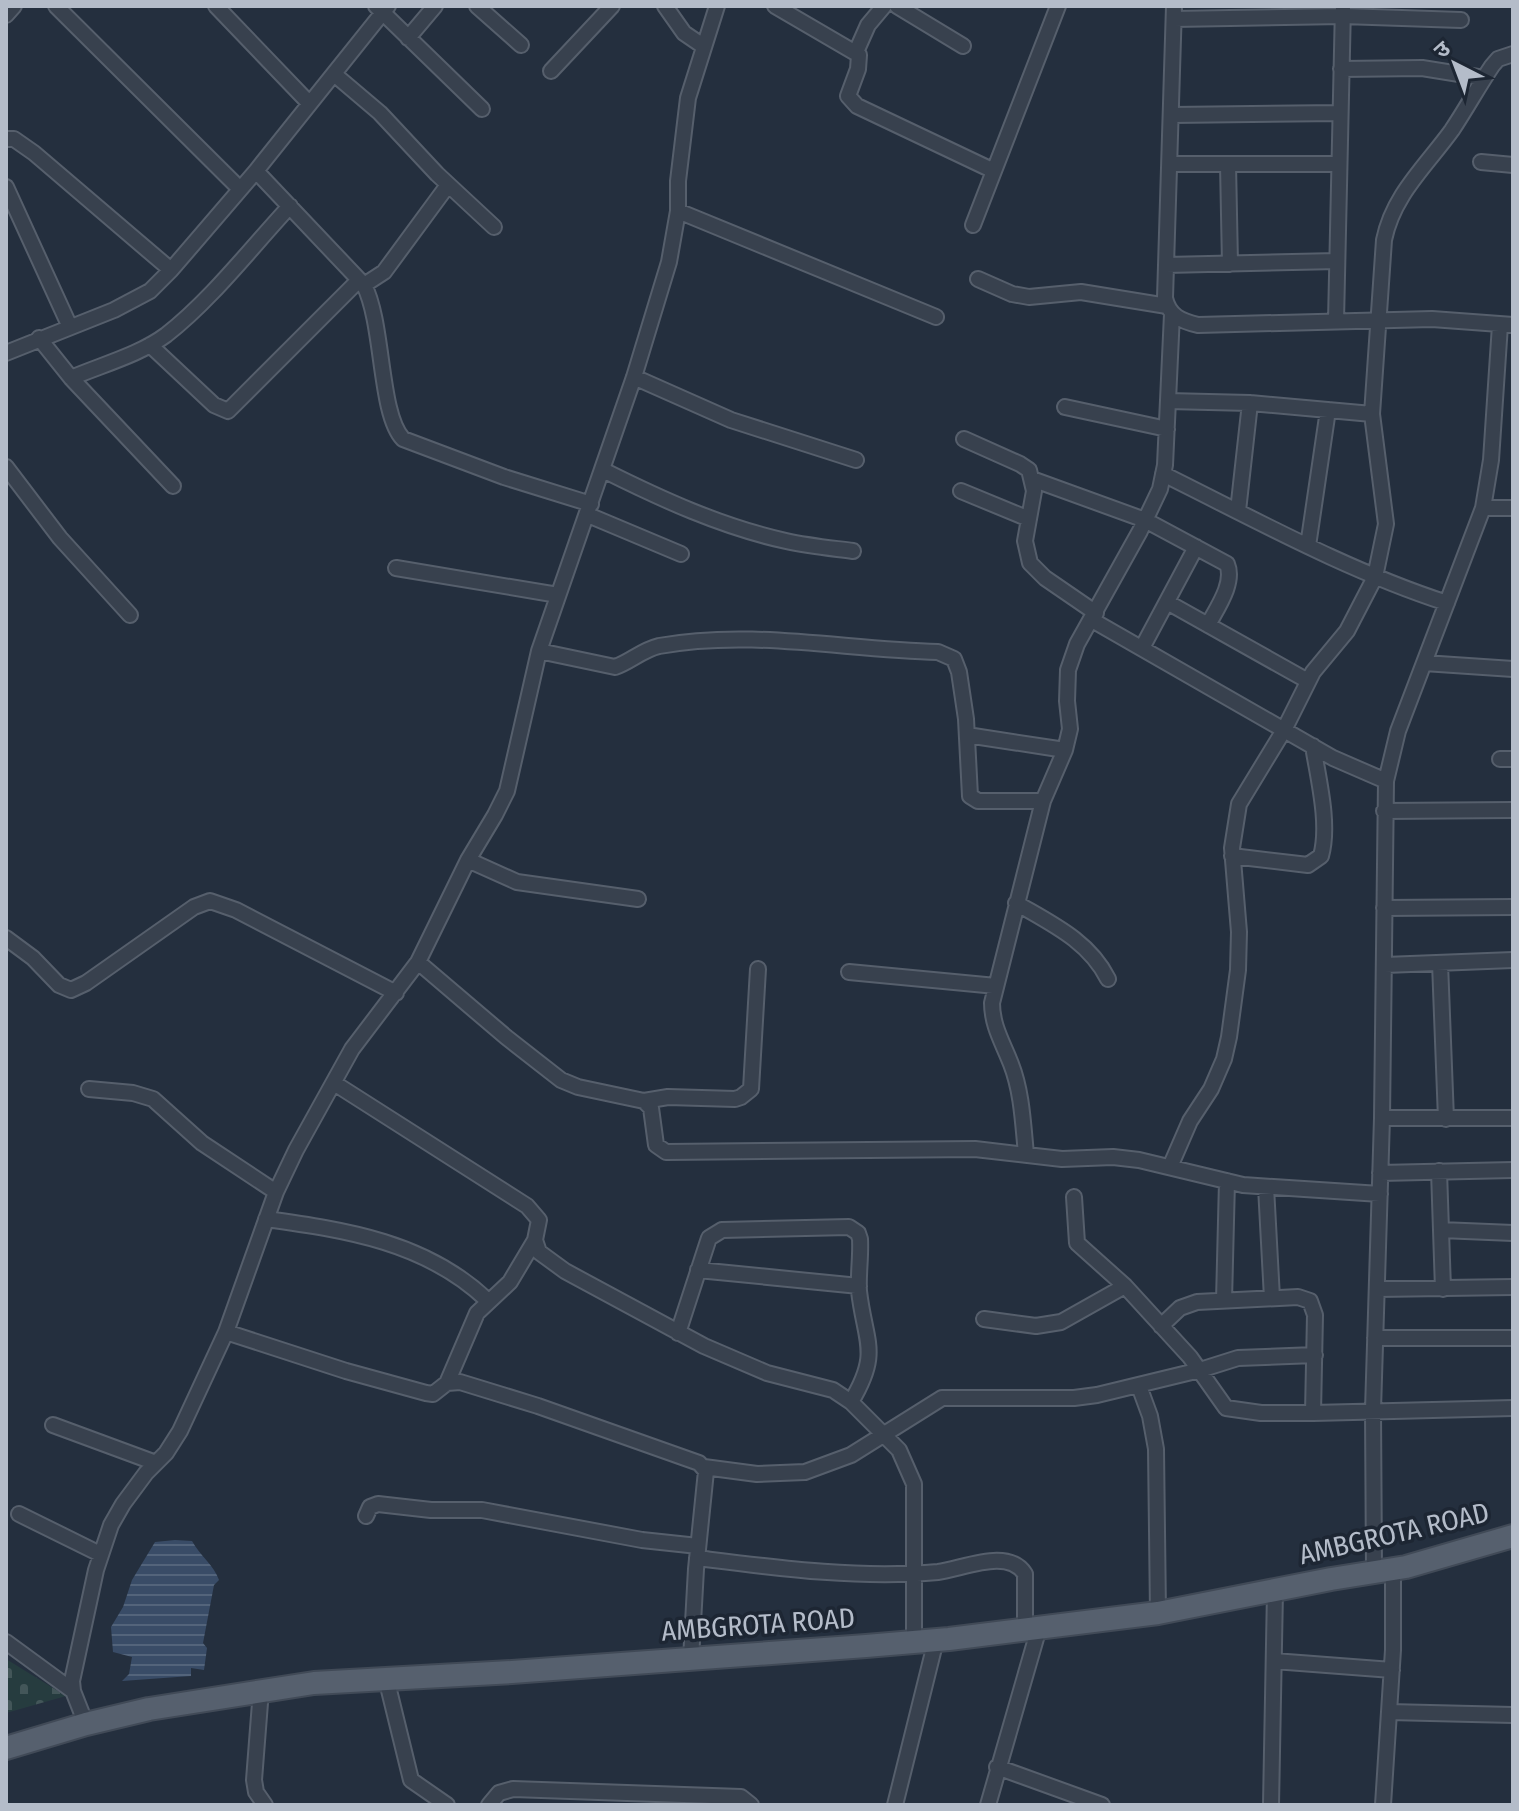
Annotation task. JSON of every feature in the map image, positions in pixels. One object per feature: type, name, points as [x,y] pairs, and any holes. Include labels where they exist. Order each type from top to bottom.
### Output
[{"type":"main road","name":"AMBGROTA ROAD","points":[[6,1748],[149,1709],[261,1690],[386,1678],[512,1672],[925,1641],[1158,1613],[1384,1571],[1513,1536]]},
{"type":"street","points":[[6,15],[14,6]]},
{"type":"street","points":[[56,6],[240,189]]},
{"type":"street","points":[[216,6],[309,103]]},
{"type":"street","points":[[408,38],[435,6]]},
{"type":"street","points":[[477,6],[521,45]]},
{"type":"street","points":[[551,71],[612,6]]},
{"type":"street","points":[[665,6],[684,33],[703,46]]},
{"type":"street","points":[[86,1724],[73,1691],[76,1657],[100,1554],[111,1525],[123,1504],[180,1431],[226,1332],[276,1192],[296,1150],[352,1049],[418,962],[468,860],[507,791],[539,651],[603,470],[669,262],[678,211],[682,137],[688,98],[717,6]]},
{"type":"street","points":[[775,6],[859,55],[858,69],[848,91],[852,102],[884,121],[994,171]]},
{"type":"street","points":[[856,52],[868,25],[884,6]]},
{"type":"street","points":[[897,6],[963,46]]},
{"type":"street","points":[[973,225],[1058,6]]},
{"type":"street","points":[[6,353],[133,302],[150,291],[256,171],[382,8],[408,38],[482,109]]},
{"type":"street","points":[[1336,321],[1343,11]]},
{"type":"street","points":[[1026,1154],[1022,1113],[1012,1066],[992,1017],[996,986],[1043,801],[1065,750],[1070,729],[1068,670],[1077,644],[1145,520],[1160,489],[1163,474],[1168,401],[1169,310],[1165,298],[1174,12],[1343,11],[1461,20]]},
{"type":"street","points":[[1170,1167],[1190,1121],[1211,1089],[1224,1059],[1229,1037],[1238,970],[1239,932],[1232,856],[1239,804],[1284,730],[1308,681],[1347,631],[1375,577],[1386,524],[1372,414],[1384,240],[1389,219],[1408,186],[1453,129],[1498,59],[1513,54]]},
{"type":"street","points":[[1341,69],[1422,68],[1484,78]]},
{"type":"street","points":[[334,74],[380,113],[448,185],[494,227]]},
{"type":"street","points":[[1172,115],[1340,113]]},
{"type":"street","points":[[6,139],[14,139],[34,153],[171,270]]},
{"type":"street","points":[[1481,162],[1513,165]]},
{"type":"street","points":[[1170,164],[1339,164]]},
{"type":"street","points":[[1228,164],[1230,264]]},
{"type":"street","points":[[256,171],[361,283],[371,299],[391,410],[403,439],[589,509],[681,554]]},
{"type":"street","points":[[150,345],[214,405],[228,411],[361,283],[384,272],[448,185]]},
{"type":"street","points":[[6,187],[70,327]]},
{"type":"street","points":[[66,373],[150,345],[166,335],[290,206]]},
{"type":"street","points":[[678,211],[936,317]]},
{"type":"street","points":[[1166,265],[1337,261]]},
{"type":"street","points":[[978,279],[1012,294],[1029,297],[1081,292],[1169,310],[1180,320],[1198,325],[1380,320],[1506,325],[1483,508],[1398,731],[1386,781],[1382,1118],[1373,1410],[1392,1670],[1383,1805]]},
{"type":"street","points":[[39,338],[66,373],[173,486]]},
{"type":"street","points":[[634,377],[731,420],[856,460]]},
{"type":"street","points":[[1168,401],[1250,403],[1372,414]]},
{"type":"street","points":[[1238,511],[1250,403]]},
{"type":"street","points":[[1065,407],[1167,429]]},
{"type":"street","points":[[1308,546],[1328,410]]},
{"type":"street","points":[[964,439],[1029,470],[1034,491],[1025,541],[1030,563],[1045,578],[1142,648],[1313,746],[1386,781]]},
{"type":"street","points":[[6,467],[60,538],[130,615]]},
{"type":"street","points":[[603,470],[662,500],[704,516],[783,541],[853,551]]},
{"type":"street","points":[[1163,474],[1375,577],[1447,603]]},
{"type":"street","points":[[1032,479],[1145,520],[1224,562],[1230,569],[1229,582],[1208,625]]},
{"type":"street","points":[[961,491],[1029,519]]},
{"type":"street","points":[[1483,508],[1513,508]]},
{"type":"street","points":[[1142,648],[1196,547]]},
{"type":"street","points":[[396,568],[558,595]]},
{"type":"street","points":[[1167,602],[1308,681]]},
{"type":"street","points":[[539,651],[615,667],[657,647],[734,638],[938,652],[949,656],[956,664],[967,735],[968,789],[973,799],[1043,801]]},
{"type":"street","points":[[1424,663],[1513,669]]},
{"type":"street","points":[[967,735],[1065,750]]},
{"type":"street","points":[[1232,856],[1308,865],[1321,856],[1322,800],[1313,746]]},
{"type":"street","points":[[1384,811],[1513,810]]},
{"type":"street","points":[[468,860],[517,882],[638,899]]},
{"type":"street","points":[[6,938],[33,958],[59,985],[71,990],[86,983],[194,907],[210,901],[236,910],[396,993]]},
{"type":"street","points":[[1016,903],[1083,945],[1100,964],[1108,979]]},
{"type":"street","points":[[1384,908],[1513,907]]},
{"type":"street","points":[[1385,965],[1513,960]]},
{"type":"street","points":[[418,962],[561,1080],[578,1087],[644,1101],[668,1097],[735,1099],[751,1089],[758,969]]},
{"type":"street","points":[[1440,963],[1446,1119]]},
{"type":"street","points":[[849,972],[996,986]]},
{"type":"street","points":[[226,1332],[346,1371],[433,1394],[447,1383],[468,1329],[487,1300],[510,1282],[535,1240],[539,1220],[527,1206],[334,1083]]},
{"type":"street","points":[[89,1089],[133,1093],[153,1099],[202,1143],[276,1192]]},
{"type":"street","points":[[644,1101],[651,1108],[656,1145],[666,1152],[924,1148],[1062,1159],[1113,1157],[1266,1187],[1380,1194]]},
{"type":"street","points":[[1382,1118],[1513,1118]]},
{"type":"street","points":[[1380,1173],[1513,1170]]},
{"type":"street","points":[[1439,1171],[1443,1289]]},
{"type":"street","points":[[1224,1301],[1227,1181]]},
{"type":"street","points":[[1266,1187],[1272,1298]]},
{"type":"street","points":[[1074,1197],[1077,1243],[1125,1286],[1200,1370],[1226,1408],[1261,1413],[1513,1408]]},
{"type":"street","points":[[266,1219],[342,1230],[393,1243],[450,1271],[487,1300]]},
{"type":"street","points":[[678,1333],[709,1238],[722,1230],[843,1226],[854,1229],[860,1239],[859,1286],[870,1349],[865,1379],[851,1402]]},
{"type":"street","points":[[1441,1230],[1513,1233]]},
{"type":"street","points":[[535,1240],[539,1252],[565,1271],[678,1333],[767,1373],[825,1387],[851,1402],[899,1450],[914,1484],[914,1574],[925,1641],[895,1805]]},
{"type":"street","points":[[698,1270],[859,1286]]},
{"type":"street","points":[[984,1319],[1036,1326],[1061,1322],[1125,1286]]},
{"type":"street","points":[[1377,1289],[1513,1287]]},
{"type":"street","points":[[1161,1326],[1186,1305],[1197,1302],[1298,1297],[1310,1301],[1315,1315],[1313,1413]]},
{"type":"street","points":[[1375,1338],[1513,1338]]},
{"type":"street","points":[[447,1383],[460,1382],[538,1406],[689,1458],[704,1467],[757,1474],[805,1472],[841,1459],[942,1398],[1074,1398],[1139,1386],[1238,1358],[1315,1355]]},
{"type":"street","points":[[1139,1386],[1150,1416],[1156,1449],[1158,1613]]},
{"type":"street","points":[[53,1425],[156,1463]]},
{"type":"street","points":[[691,1659],[704,1467]]},
{"type":"street","points":[[366,1516],[370,1507],[378,1504],[431,1510],[482,1510],[806,1571],[914,1574],[989,1562],[1016,1564],[1025,1574],[1032,1629],[988,1805]]},
{"type":"street","points":[[19,1514],[100,1554]]},
{"type":"street","points":[[1271,1805],[1275,1591]]},
{"type":"street","points":[[6,1642],[73,1691]]},
{"type":"street","points":[[1274,1661],[1392,1670]]},
{"type":"street","points":[[386,1678],[411,1780],[444,1804]]},
{"type":"street","points":[[261,1690],[254,1780],[256,1792],[265,1805]]},
{"type":"street","points":[[1389,1712],[1513,1715]]},
{"type":"street","points":[[997,1767],[1102,1805]]},
{"type":"street","points":[[489,1805],[506,1789],[619,1798],[741,1797],[751,1805]]},
{"type":"green space","points":[[6,1659],[66,1696],[6,1713]]},
{"type":"water","points":[[192,1541],[219,1580],[214,1585],[203,1643],[207,1648],[204,1670],[191,1668],[191,1676],[122,1681],[129,1674],[132,1657],[113,1652],[111,1627],[123,1607],[132,1580],[155,1542]]}]
